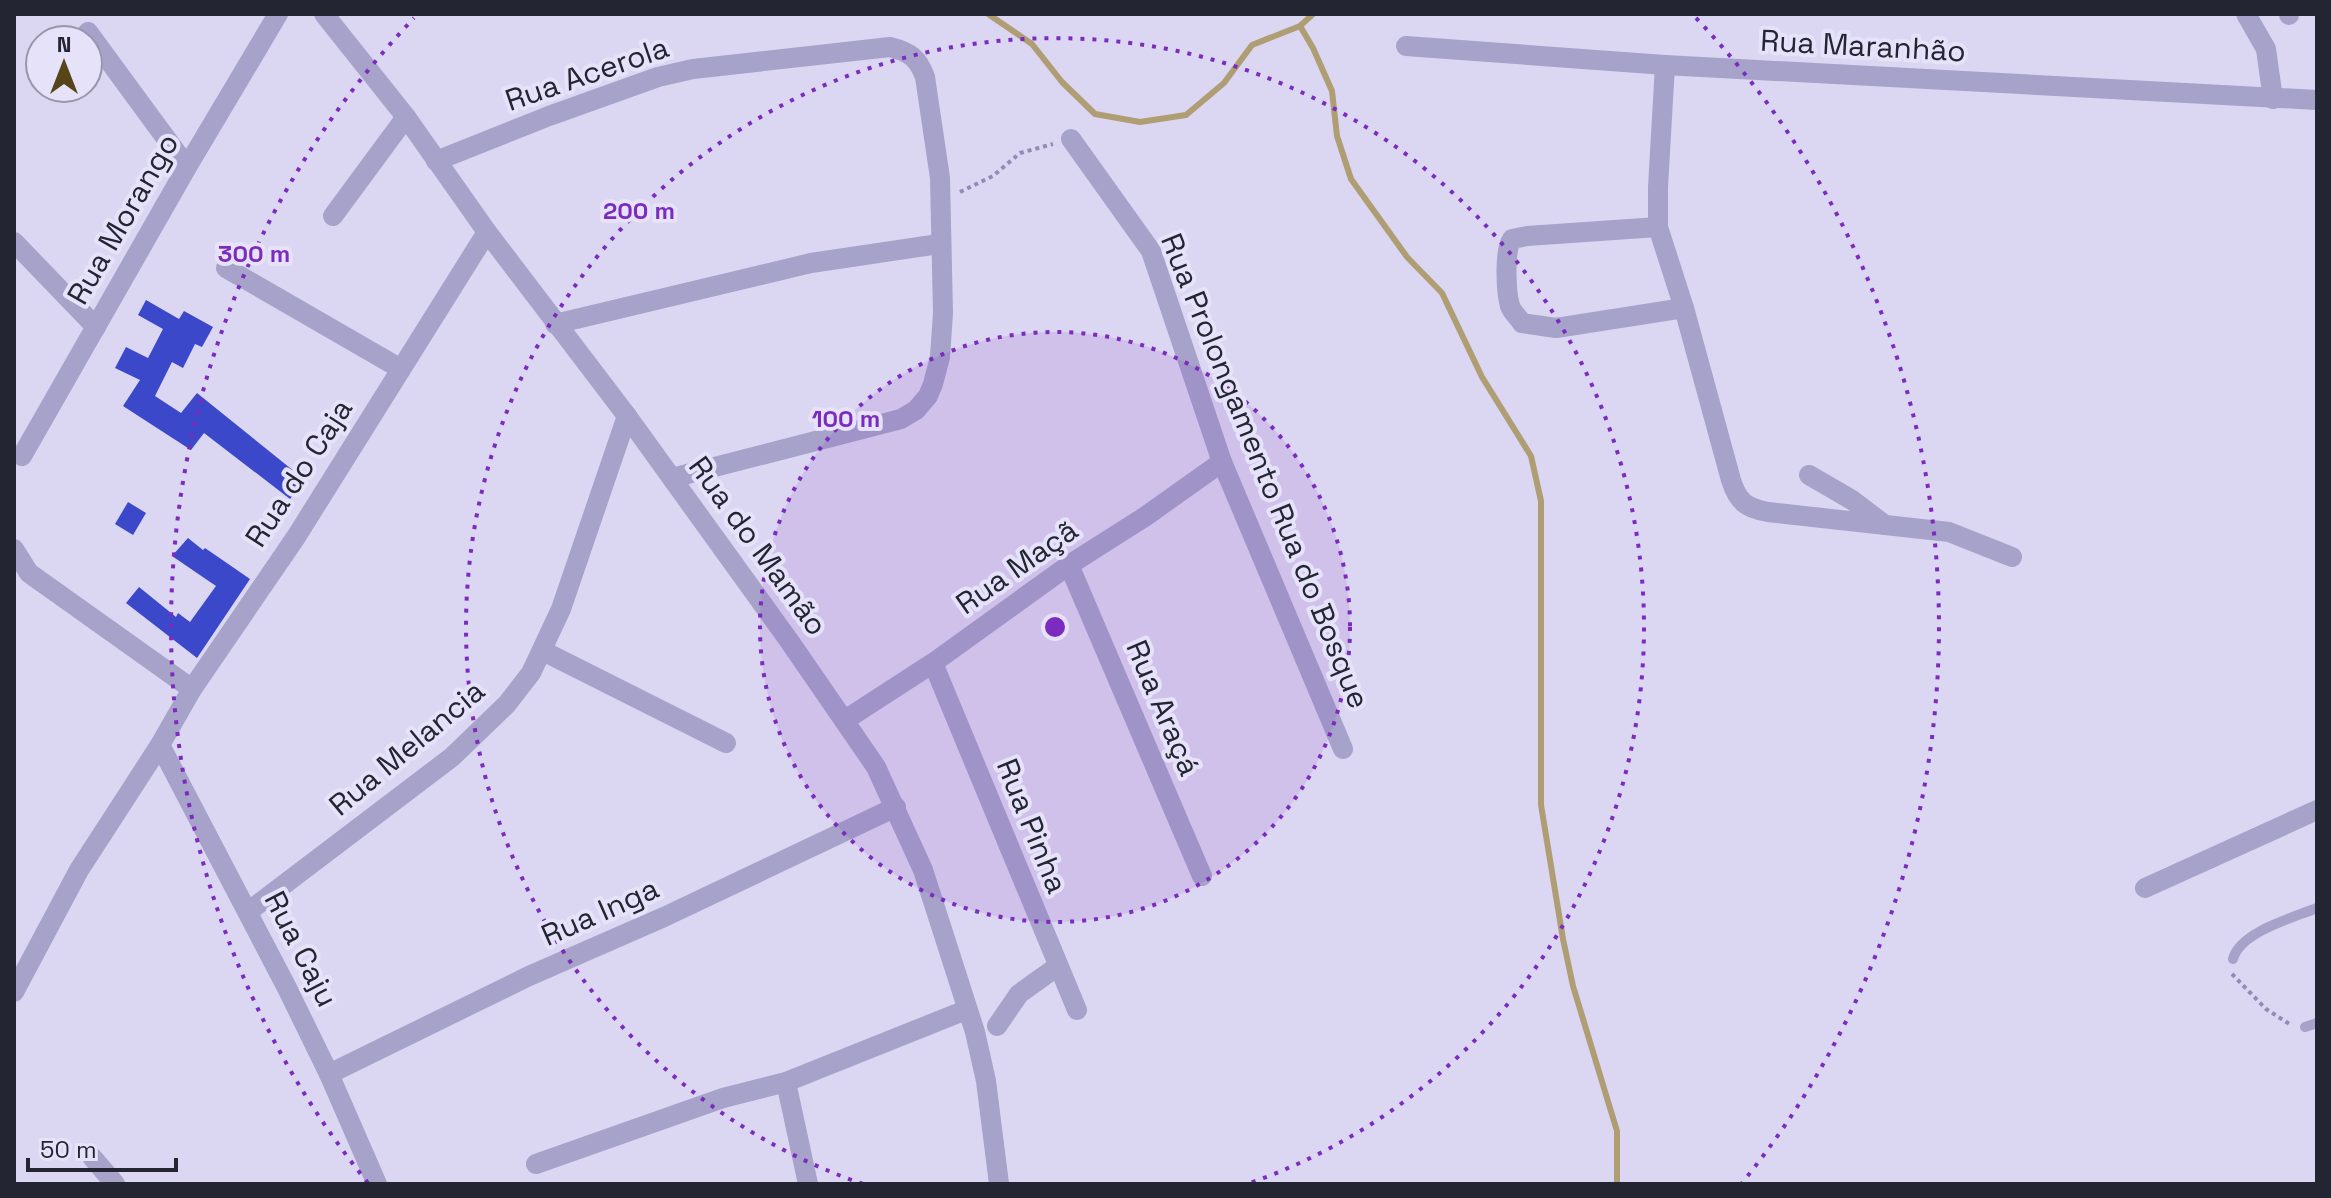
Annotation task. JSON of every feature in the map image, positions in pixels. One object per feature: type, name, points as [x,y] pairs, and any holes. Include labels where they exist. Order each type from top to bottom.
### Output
[{"type":"street","name":"Rua Morango","points":[[22,456],[278,14]]},
{"type":"street","name":"Rua do Mamão","points":[[324,14],[406,117],[487,232],[627,416],[876,767],[923,870],[975,1032],[986,1081],[999,1184]]},
{"type":"street","points":[[2246,14],[2266,49],[2273,99]]},
{"type":"street","name":"Rua Maranhão","points":[[1406,46],[1665,65],[2317,100]]},
{"type":"street","name":"Rua Acerola","points":[[436,161],[658,77],[693,69],[890,47],[905,50],[920,63],[928,90],[940,178],[939,244]]},
{"type":"street","points":[[104,54],[187,167]]},
{"type":"street","points":[[1665,65],[1658,227],[1684,308],[1731,480],[1742,504],[1768,512],[1949,532],[2012,557]]},
{"type":"street","points":[[333,216],[406,117]]},
{"type":"street","name":"Rua Prolongamento Rua do Bosque","points":[[1071,139],[1151,251],[1222,462],[1343,749]]},
{"type":"street","points":[[1658,227],[1512,239],[1507,265],[1511,307],[1522,323],[1556,328],[1684,308]]},
{"type":"street","name":"Rua do Caja","points":[[14,992],[79,870],[160,745],[192,689],[296,537],[487,232]]},
{"type":"street","points":[[14,242],[96,327]]},
{"type":"street","points":[[555,324],[811,263],[939,244],[943,313],[940,357],[928,396],[916,410],[901,419],[672,478]]},
{"type":"street","points":[[226,268],[401,369]]},
{"type":"street","name":"Rua Melancia","points":[[249,911],[452,757],[507,704],[531,673],[561,609],[627,416]]},
{"type":"street","name":"Rua Maçã","points":[[845,720],[933,663],[1069,565],[1222,462]]},
{"type":"street","points":[[1809,475],[1852,500],[1885,525]]},
{"type":"street","points":[[14,549],[29,573],[192,689]]},
{"type":"street","name":"Rua Araçá","points":[[1069,565],[1202,876]]},
{"type":"street","points":[[543,651],[726,743]]},
{"type":"street","name":"Rua Pinha","points":[[933,663],[1077,1010]]},
{"type":"street","name":"Rua Caju","points":[[160,745],[249,911],[329,1074],[377,1184]]},
{"type":"street","name":"Rua Inga","points":[[329,1074],[529,976],[664,917],[896,807]]},
{"type":"street","points":[[2145,888],[2317,810]]},
{"type":"street","points":[[997,1026],[1019,994],[1058,966]]},
{"type":"street","points":[[536,1164],[723,1098],[786,1082],[966,1010]]},
{"type":"street","points":[[786,1082],[808,1184]]},
{"type":"street","points":[[92,1157],[115,1184]]},
{"type":"lane","points":[[2233,959],[2235,950],[2247,939],[2317,908]]},
{"type":"lane","points":[[2305,1027],[2317,1023]]},
{"type":"path","points":[[959,193],[993,176],[1020,153],[1071,139]]},
{"type":"path","points":[[2233,959],[2232,973],[2249,993],[2284,1022],[2305,1027]]},
{"type":"building","points":[[146,300],[179,319],[184,311],[213,327],[202,347],[195,344],[183,368],[172,362],[155,396],[181,413],[197,393],[305,480],[290,499],[204,433],[191,450],[123,406],[140,380],[115,368],[126,347],[148,358],[163,329],[138,315]]},
{"type":"building","points":[[128,502],[146,513],[133,535],[115,524]]},
{"type":"building","points":[[188,538],[250,579],[197,658],[126,603],[139,587],[176,617],[178,613],[190,622],[216,586],[172,556]]},
{"type":"waterway","points":[[988,14],[1032,44],[1062,82],[1095,114],[1140,122],[1186,115],[1224,83],[1252,45],[1300,26],[1313,14]]},
{"type":"waterway","points":[[1300,26],[1332,91],[1337,136],[1351,179],[1407,257],[1442,293],[1482,377],[1531,456],[1541,501],[1541,805],[1573,986],[1617,1131],[1617,1184]]}]
